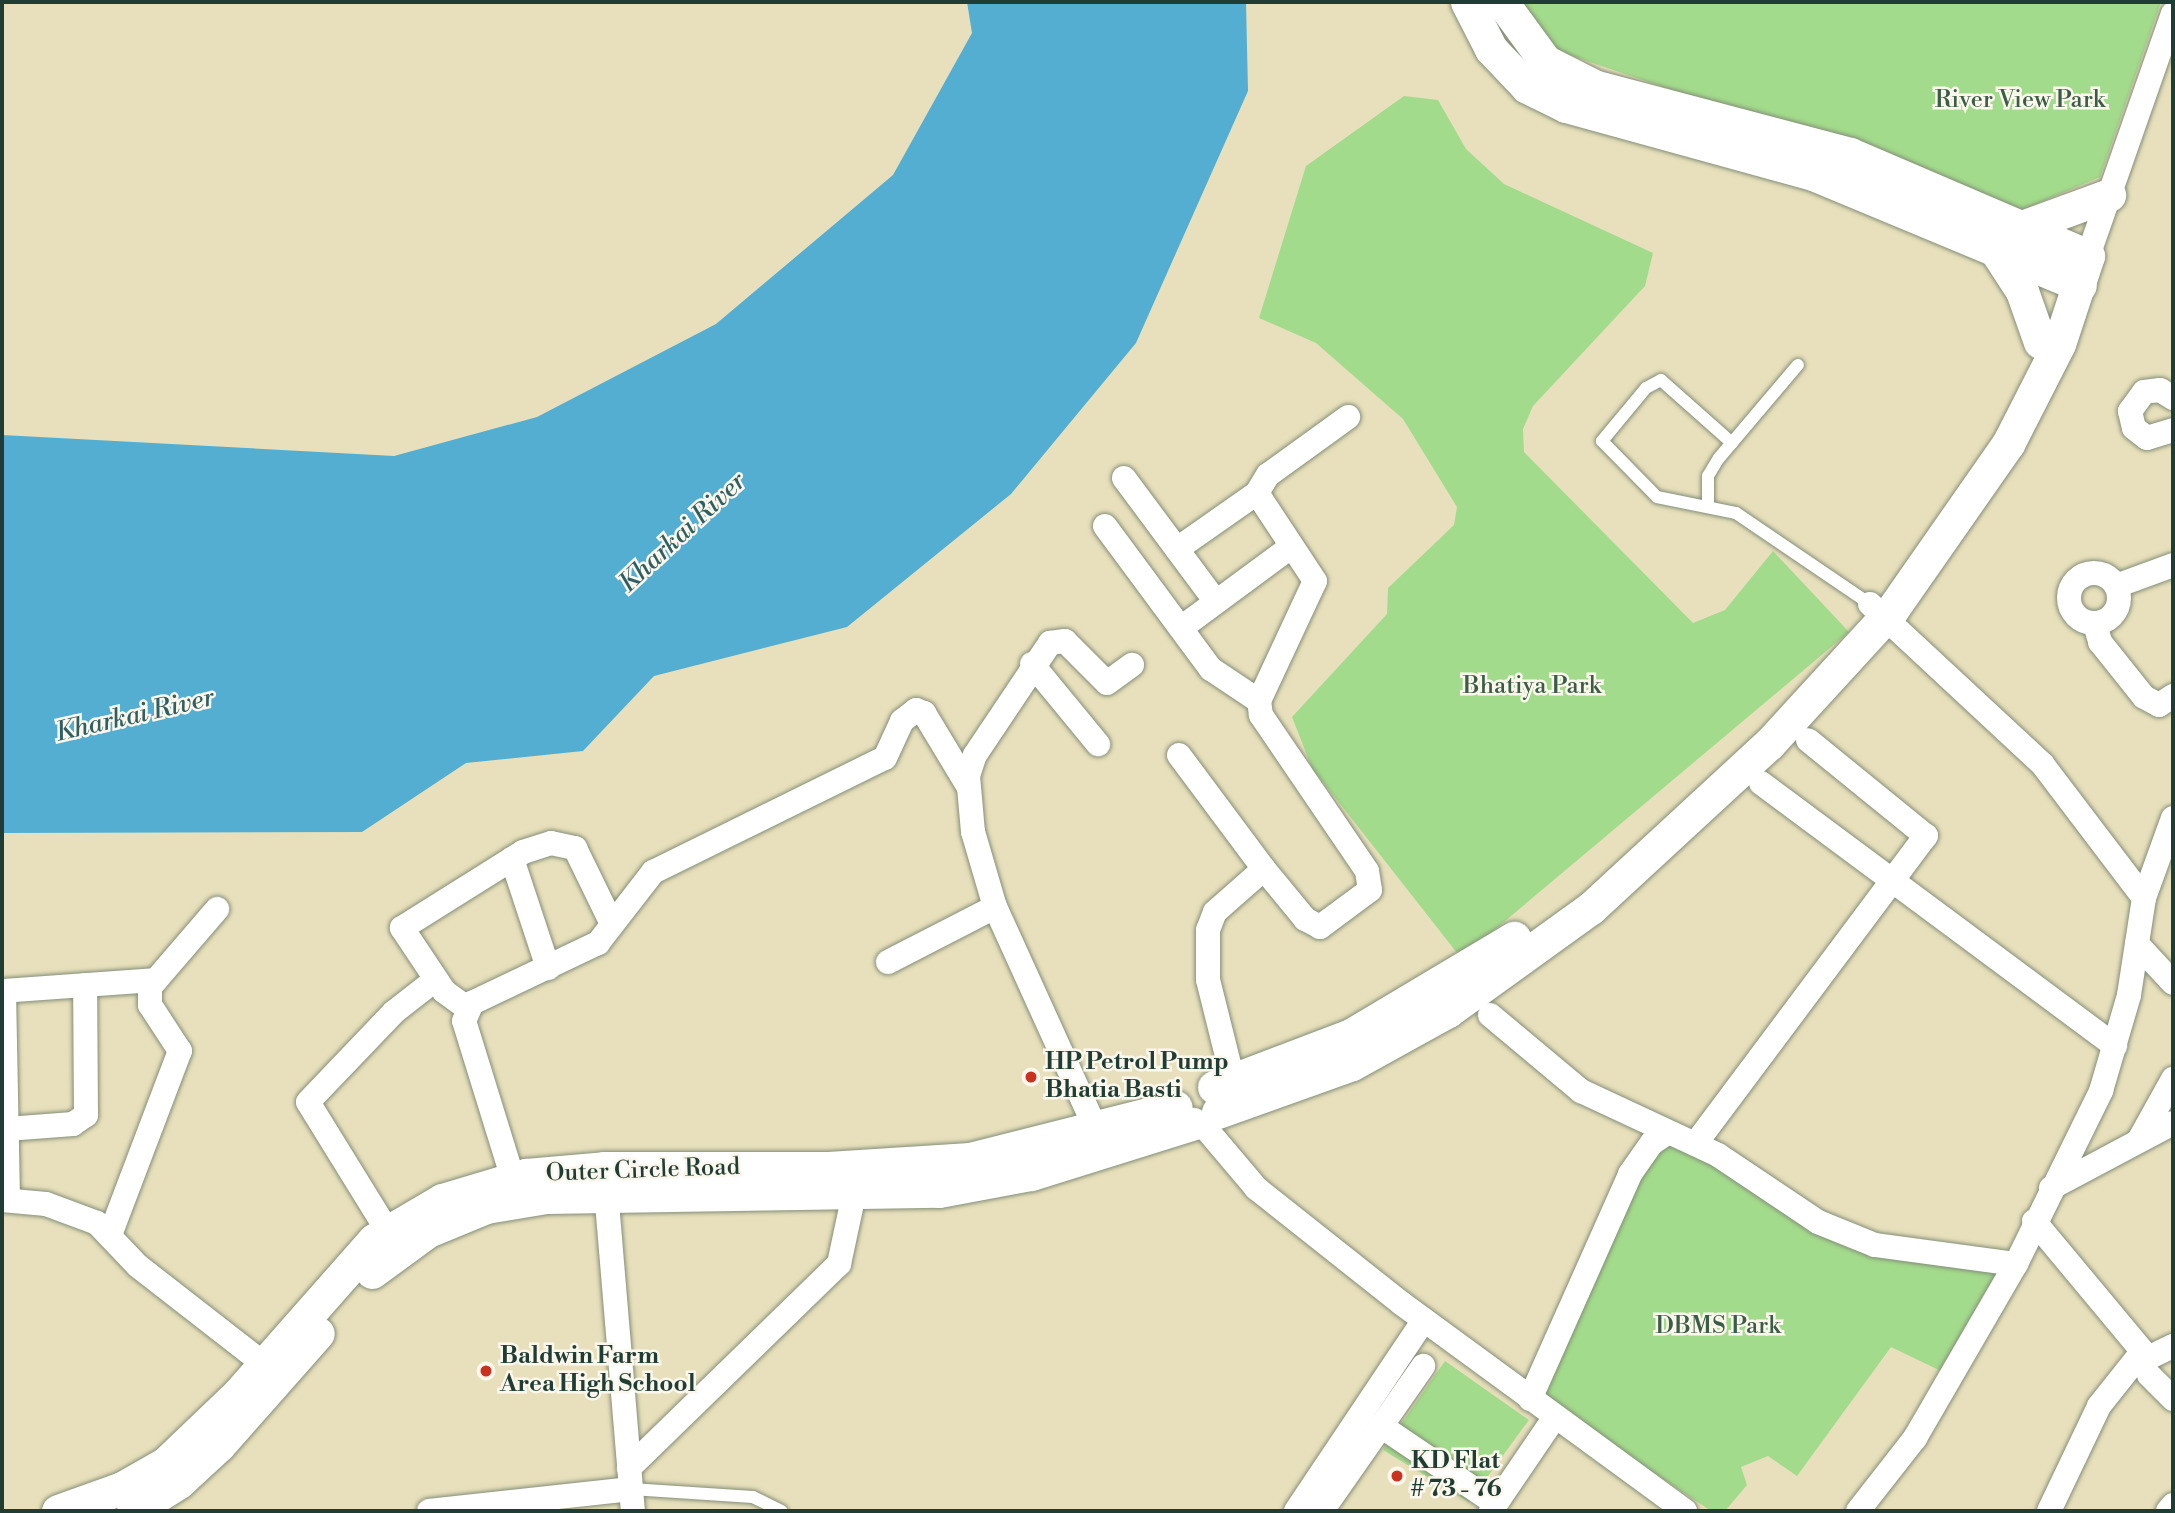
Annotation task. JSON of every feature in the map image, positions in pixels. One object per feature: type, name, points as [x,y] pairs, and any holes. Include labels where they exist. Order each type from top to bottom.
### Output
[{"type":"main road","points":[[1467,2],[1491,49],[1527,87],[1566,106],[1813,174],[1994,248],[2076,267]]},
{"type":"main road","points":[[1503,2],[1545,61],[1596,87],[1850,154],[2022,227],[2076,267]]},
{"type":"main road","points":[[2022,227],[2105,203]]},
{"type":"main road","points":[[1994,248],[2022,291],[2040,342]]},
{"type":"main road","points":[[1878,610],[1990,430],[2040,342],[2076,267]]},
{"type":"main road","points":[[1206,1106],[1351,1035],[1536,923],[1654,827],[1878,610],[2008,444],[2038,391],[2076,267]]},
{"type":"main road","name":"Outer Circle Road","points":[[133,1511],[179,1482],[275,1389],[380,1263],[428,1231],[486,1207],[605,1181],[918,1166],[1206,1106]]},
{"type":"main road","name":"Outer Circle Road","points":[[79,1508],[166,1463],[264,1364],[337,1276],[387,1230],[442,1200],[513,1179],[854,1194],[939,1191],[1031,1174],[1206,1106]]},
{"type":"street","points":[[2076,267],[2105,203],[2173,13]]},
{"type":"street","points":[[2171,439],[2139,434],[2130,411],[2144,392],[2160,390],[2173,398]]},
{"type":"street","points":[[1177,549],[1257,493],[1268,475],[1348,417]]},
{"type":"street","points":[[1124,478],[1216,602]]},
{"type":"street","points":[[1179,755],[1305,919],[1320,927],[1370,890],[1367,871],[1261,715],[1259,701],[1315,581],[1257,493]]},
{"type":"street","points":[[1105,526],[1222,681],[1259,701]]},
{"type":"street","points":[[1181,628],[1291,547]]},
{"type":"street","points":[[2116,586],[2173,565]]},
{"type":"street","points":[[2116,586],[2095,573],[2073,583],[2068,599],[2074,614],[2095,624],[2100,642],[2144,697],[2160,705],[2173,696]]},
{"type":"street","points":[[2095,624],[2116,611],[2116,586]]},
{"type":"street","points":[[1878,610],[2043,765],[2144,898]]},
{"type":"street","points":[[1095,1127],[995,907],[973,832],[968,786],[975,755],[1032,664],[1057,640],[1074,648],[1107,683],[1132,665]]},
{"type":"street","points":[[1032,664],[1098,744]]},
{"type":"street","points":[[467,1008],[590,948],[653,872],[885,758],[902,721],[916,710],[924,713],[968,786]]},
{"type":"street","points":[[1696,1143],[1923,844],[1922,828],[1808,740]]},
{"type":"street","points":[[1762,783],[2115,1046]]},
{"type":"street","points":[[1858,1511],[1915,1437],[2016,1264],[2034,1221],[2101,1091],[2115,1046],[2144,898],[2173,818]]},
{"type":"street","points":[[467,1008],[435,980],[403,935],[404,925],[512,859],[536,846],[570,844],[612,924]]},
{"type":"street","points":[[512,859],[548,968]]},
{"type":"street","points":[[1264,869],[1215,912],[1208,930],[1206,1106],[1256,1188],[1424,1321],[1685,1511]]},
{"type":"street","points":[[888,962],[995,907]]},
{"type":"street","points":[[110,1235],[180,1051],[150,1005],[156,979],[217,909]]},
{"type":"street","points":[[2137,944],[2173,983]]},
{"type":"street","points":[[156,979],[3,991],[7,1129],[5,1200],[72,1210],[110,1235],[138,1266],[264,1364]]},
{"type":"street","points":[[387,1230],[307,1102],[331,1085],[381,1025],[435,980]]},
{"type":"street","points":[[7,1129],[73,1124],[86,1115],[85,985]]},
{"type":"street","points":[[467,1008],[464,1021],[513,1179]]},
{"type":"street","points":[[1490,1015],[1569,1084],[1667,1133],[1696,1143],[1849,1237],[2016,1264]]},
{"type":"street","points":[[2139,1140],[2173,1079]]},
{"type":"street","points":[[2050,1189],[2173,1123]]},
{"type":"street","points":[[1531,1399],[1630,1174],[1652,1143],[1667,1133]]},
{"type":"street","points":[[605,1181],[631,1489]]},
{"type":"street","points":[[429,1511],[631,1489],[839,1264],[854,1194]]},
{"type":"street","points":[[2034,1221],[2173,1399]]},
{"type":"street","points":[[1296,1511],[1424,1321]]},
{"type":"street","points":[[2049,1511],[2099,1406],[2146,1364],[2173,1346]]},
{"type":"street","points":[[1322,1511],[1423,1366]]},
{"type":"street","points":[[1381,1426],[1493,1508],[1555,1417]]},
{"type":"street","points":[[2168,1511],[2173,1505]]},
{"type":"lane","points":[[1708,505],[1708,476],[1732,443],[1798,365]]},
{"type":"lane","points":[[1732,443],[1661,380],[1603,437],[1608,452],[1657,497],[1676,505],[1708,505],[1736,513],[1878,610]]},
{"type":"lane","points":[[631,1489],[753,1497],[782,1511]]},
{"type":"green space","name":"River View Park","points":[[1522,2],[2161,2],[2100,177],[2022,210],[1555,50]]},
{"type":"green space","name":"Bhatiya Park","points":[[1404,96],[1438,100],[1466,149],[1504,184],[1653,253],[1645,286],[1533,406],[1523,429],[1524,452],[1693,623],[1725,610],[1773,551],[1849,632],[1461,958],[1312,768],[1292,717],[1387,614],[1388,588],[1454,525],[1457,507],[1403,419],[1316,343],[1259,318],[1306,166]]},
{"type":"green space","name":"DBMS Park","points":[[1671,1145],[1705,1157],[1841,1243],[2006,1270],[1943,1372],[1891,1347],[1797,1476],[1768,1456],[1741,1467],[1747,1485],[1725,1511],[1711,1511],[1538,1395],[1646,1149]]},
{"type":"green space","points":[[1445,1361],[1529,1420],[1469,1502],[1383,1450]]},
{"type":"water","name":"Kharkai River","points":[[967,2],[1246,2],[1248,91],[1136,343],[1011,494],[847,627],[654,676],[583,751],[466,763],[362,832],[2,833],[2,435],[394,456],[537,417],[716,324],[893,175],[972,33]]},
{"type":"place","name":"HP Petrol Pump Bhatia Basti","points":[[1031,1077]]},
{"type":"place","name":"Baldwin Farm Area High School","points":[[486,1371]]},
{"type":"place","name":"KD Flat # 73 - 76","points":[[1397,1476]]}]
